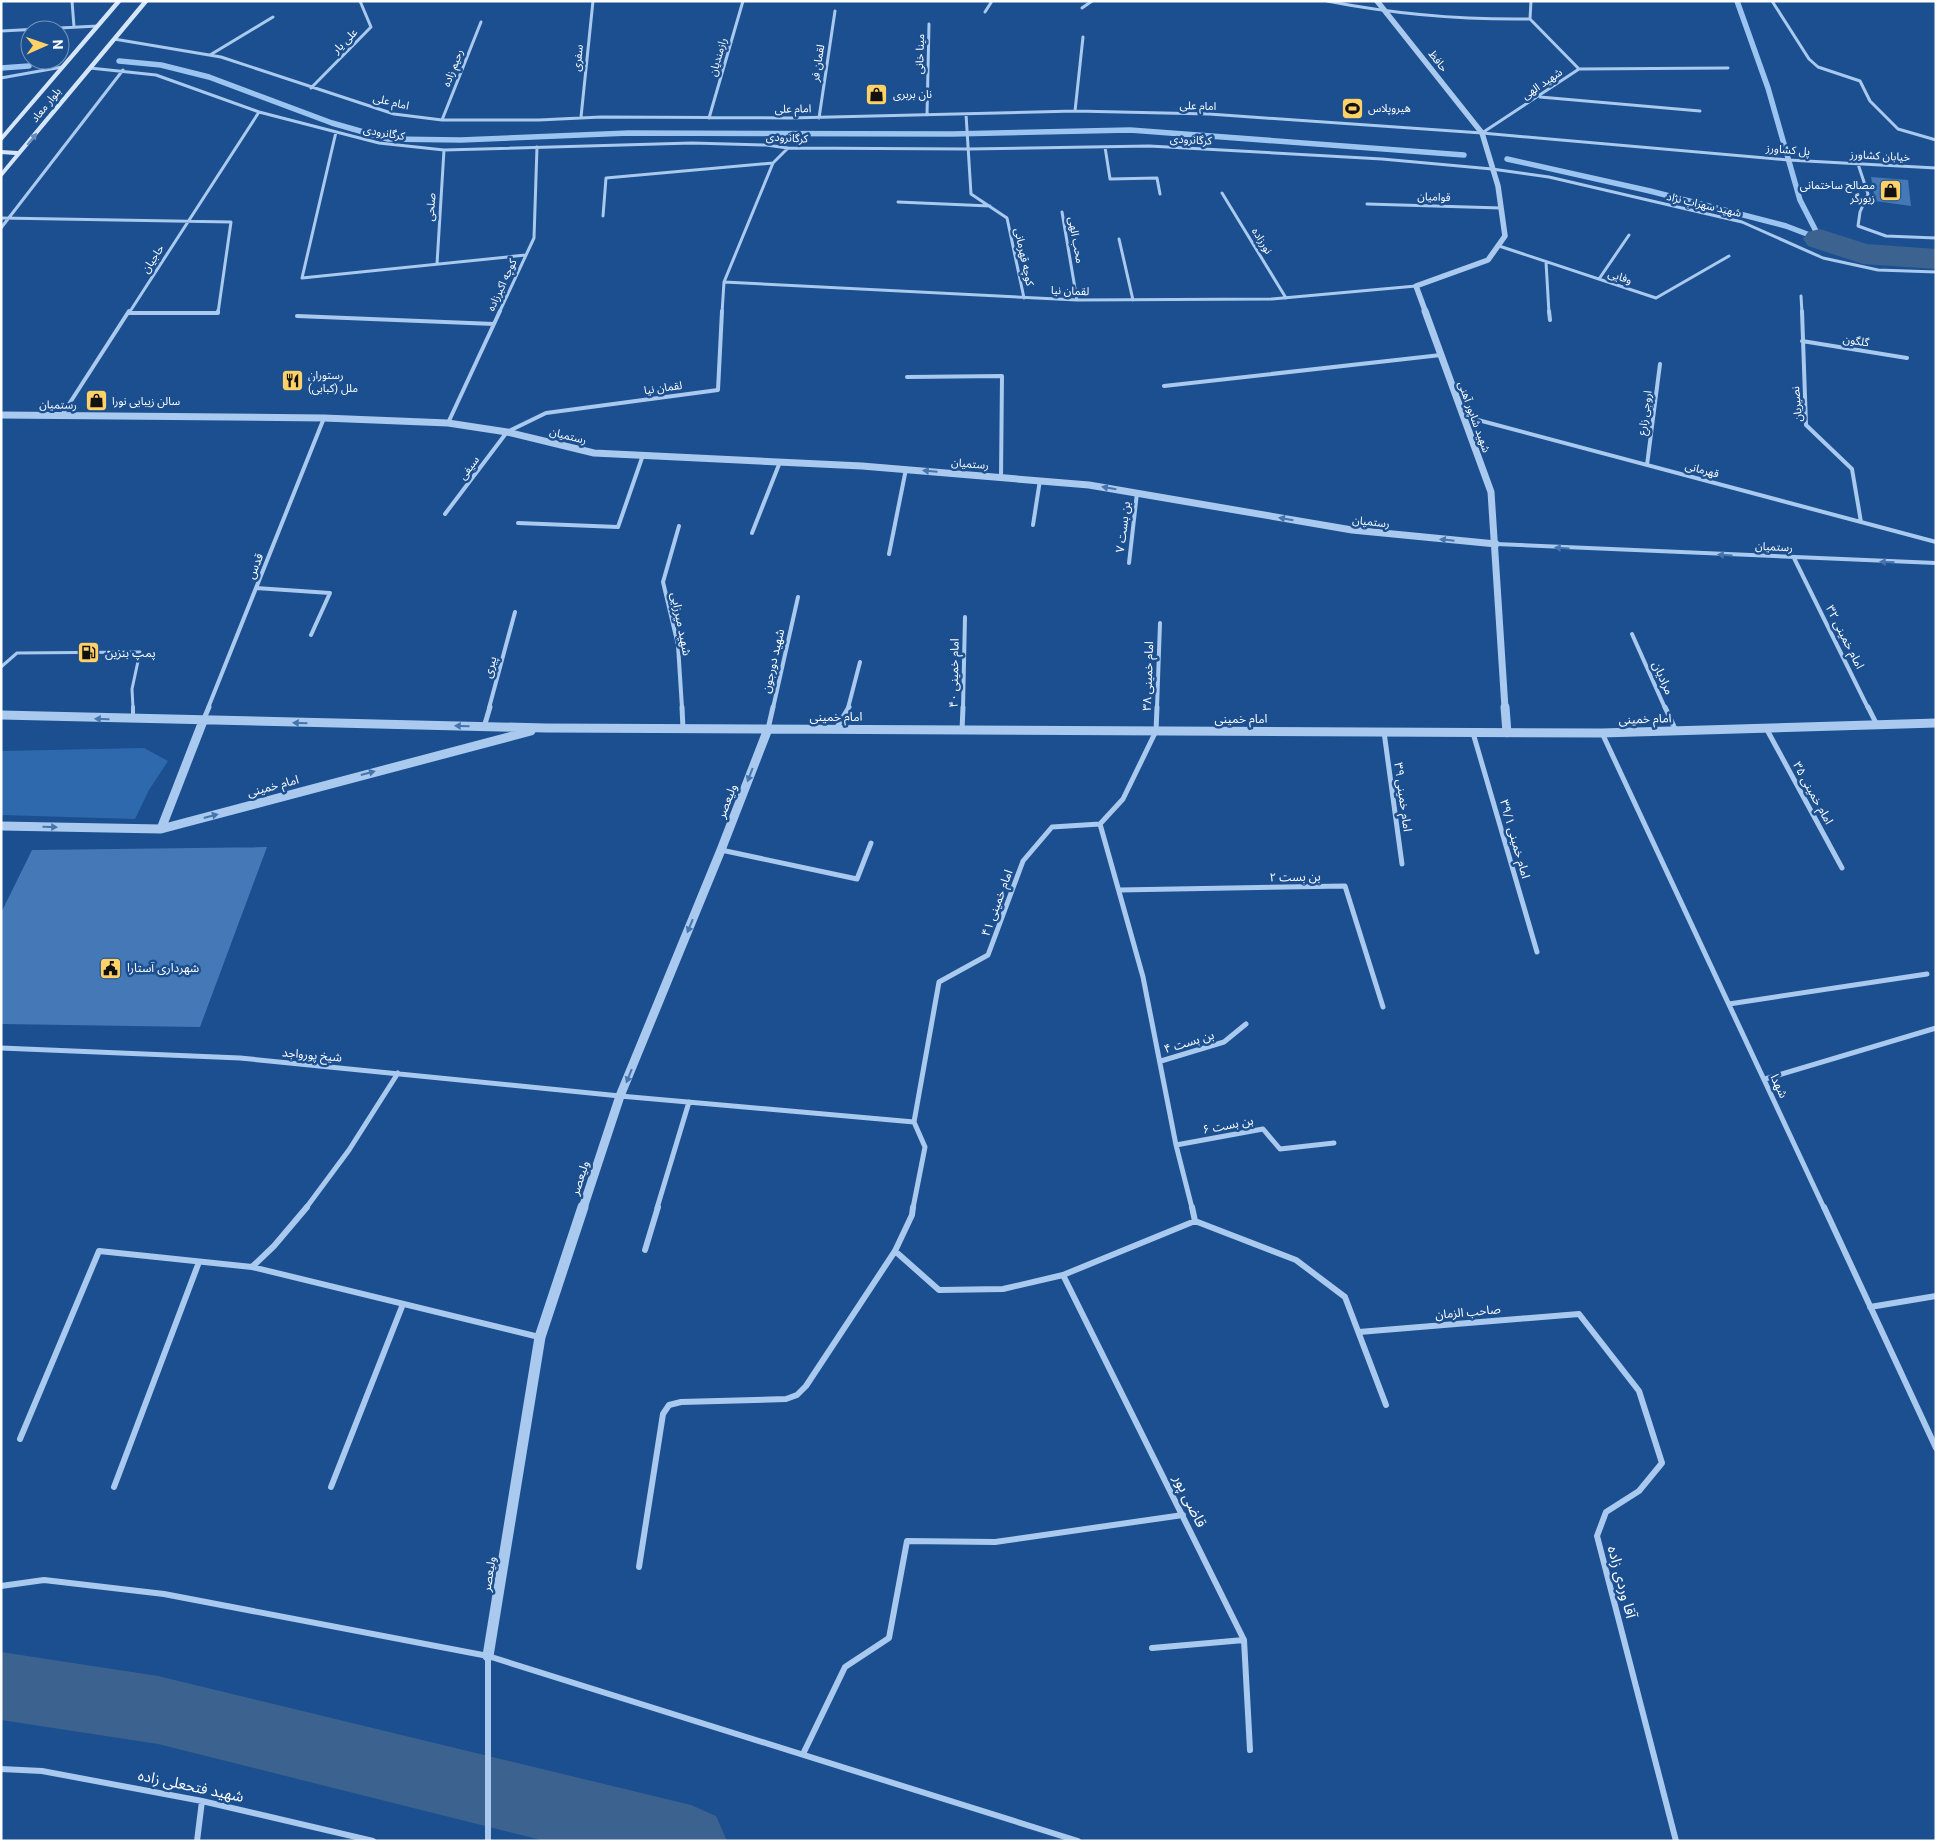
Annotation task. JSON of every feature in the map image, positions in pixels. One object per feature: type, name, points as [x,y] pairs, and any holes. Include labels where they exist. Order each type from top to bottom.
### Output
[{"type":"main road","name":"بلوار معاد","points":[[70,58],[119,1]]},
{"type":"main road","name":"بلوار معاد","points":[[1,176],[146,1]]},
{"type":"main road","name":"بلوار معاد","points":[[1,140],[59,70]]},
{"type":"main road","points":[[1,152],[20,153]]},
{"type":"street","points":[[72,1],[74,27]]},
{"type":"street","name":"علی یار","points":[[311,88],[371,27],[360,1]]},
{"type":"street","name":"سفری","points":[[581,117],[593,1]]},
{"type":"street","name":"رازمندیان","points":[[709,118],[743,1]]},
{"type":"street","points":[[984,12],[992,1]]},
{"type":"street","points":[[1082,8],[1092,1]]},
{"type":"street","points":[[1327,1],[1386,12],[1502,20],[1530,19],[1532,1]]},
{"type":"street","name":"حافظ","points":[[1377,1],[1482,133]]},
{"type":"street","points":[[1772,1],[1809,59],[1818,67],[1860,81],[1870,100],[1898,129],[1936,140]]},
{"type":"street","name":"لقمان فر","points":[[819,118],[835,11]]},
{"type":"street","points":[[209,55],[273,17]]},
{"type":"street","name":"شهید الهی","points":[[1482,133],[1539,97],[1578,69],[1530,19]]},
{"type":"street","name":"رحیم زاده","points":[[442,120],[481,22]]},
{"type":"street","name":"مینا خانی","points":[[926,115],[930,24]]},
{"type":"street","points":[[1,31],[98,26]]},
{"type":"street","points":[[1075,111],[1083,38]]},
{"type":"street","name":"امام علی","points":[[114,39],[209,55],[394,114],[442,120],[539,120],[581,117],[819,118],[1075,111],[1209,114],[1482,133],[1750,156]]},
{"type":"street","name":"کرگانرودی","points":[[90,68],[124,70],[156,75],[259,112],[379,143],[444,150],[692,143],[766,145],[788,148],[968,149],[1149,146],[1382,158],[1492,169]]},
{"type":"street","points":[[1578,69],[1728,68]]},
{"type":"street","points":[[1,78],[45,70]]},
{"type":"street","points":[[1,228],[124,70]]},
{"type":"street","points":[[1539,97],[1700,111]]},
{"type":"street","name":"حاجیان","points":[[62,415],[259,112]]},
{"type":"street","points":[[966,114],[968,149]]},
{"type":"street","points":[[336,132],[302,278],[526,255]]},
{"type":"street","points":[[1416,286],[1488,260],[1506,236],[1492,169],[1482,133]]},
{"type":"street","name":"کوچه اکبرزاده","points":[[448,423],[534,238],[537,147]]},
{"type":"street","points":[[1105,147],[1110,179],[1157,178],[1160,194]]},
{"type":"street","name":"لقمان نیا","points":[[507,432],[546,413],[718,390],[724,282],[773,163],[788,148]]},
{"type":"street","name":"کوچه قهرمانی","points":[[968,149],[971,194],[1007,218],[1024,298]]},
{"type":"street","name":"صلحی","points":[[437,264],[444,150]]},
{"type":"street","name":"پل کشاورز","points":[[1750,156],[1824,162]]},
{"type":"street","name":"خیابان کشاورز","points":[[1824,162],[1936,168]]},
{"type":"street","points":[[603,216],[606,178],[773,163]]},
{"type":"street","points":[[1858,164],[1868,194],[1860,212],[1858,226],[1872,234],[1907,239],[1936,238]]},
{"type":"street","name":"شهید سهراب نژاد","points":[[1492,169],[1549,177],[1742,222],[1823,258],[1878,270],[1936,272]]},
{"type":"street","name":"نورزاده","points":[[1222,193],[1286,298]]},
{"type":"street","points":[[898,202],[990,206]]},
{"type":"street","name":"قوامیان","points":[[1367,204],[1501,208]]},
{"type":"street","name":"محب الهی","points":[[1062,212],[1077,300]]},
{"type":"street","points":[[1,218],[231,222],[218,313],[129,313]]},
{"type":"street","points":[[1599,279],[1629,235]]},
{"type":"street","points":[[1119,239],[1133,300]]},
{"type":"street","name":"وفایی","points":[[1498,246],[1656,298],[1728,256]]},
{"type":"street","points":[[1546,262],[1550,320]]},
{"type":"street","name":"لقمان نیا","points":[[724,282],[1077,300],[1286,298],[1416,286]]},
{"type":"street","name":"شهید شاپور آهنی","points":[[1416,286],[1491,492],[1496,544],[1507,733]]},
{"type":"street","name":"نصیریان","points":[[1801,296],[1806,425],[1852,469],[1861,522]]},
{"type":"street","points":[[298,316],[494,324]]},
{"type":"street","name":"گلگون","points":[[1802,341],[1907,358]]},
{"type":"street","points":[[1164,386],[1441,356]]},
{"type":"street","name":"اروجی زارع","points":[[1647,465],[1660,364]]},
{"type":"street","points":[[907,377],[1002,376],[1001,477]]},
{"type":"street","name":"رستمیان","points":[[1,415],[324,418],[448,423],[507,432],[594,453],[906,469],[1040,480],[1089,485],[1352,530],[1496,544],[1936,563]]},
{"type":"street","name":"قهرمانی","points":[[1463,416],[1936,542]]},
{"type":"street","name":"قدس","points":[[203,721],[324,418]]},
{"type":"street","name":"سیفی","points":[[445,514],[507,432]]},
{"type":"street","points":[[518,523],[618,527],[643,455]]},
{"type":"street","points":[[752,533],[780,462]]},
{"type":"street","points":[[890,554],[906,469]]},
{"type":"street","points":[[1033,525],[1040,480]]},
{"type":"street","name":"بن بست ۷","points":[[1129,563],[1137,493]]},
{"type":"street","name":"شهید میرزایی","points":[[679,526],[663,582],[678,645],[682,729]]},
{"type":"street","name":"امام خمینی ۳۲","points":[[1794,558],[1877,724]]},
{"type":"street","points":[[256,588],[330,593],[311,635]]},
{"type":"street","name":"شهید دورجون","points":[[768,729],[798,597]]},
{"type":"street","name":"پیری","points":[[484,727],[515,612]]},
{"type":"street","name":"امام خمینی ۴۰","points":[[962,730],[965,617]]},
{"type":"street","name":"امام خمینی ۳۸","points":[[1156,731],[1160,623]]},
{"type":"street","name":"مرادیان","points":[[1632,634],[1676,731]]},
{"type":"street","points":[[836,729],[851,703],[860,662]]},
{"type":"street","name":"امام خمینی","points":[[1,715],[133,720],[546,728],[1473,733],[1602,733],[1936,723]]},
{"type":"street","points":[[161,829],[203,721]]},
{"type":"street","name":"امام خمینی","points":[[1,826],[161,829],[470,746],[546,728]]},
{"type":"street","name":"امام خمینی ۳۵","points":[[1766,728],[1842,868]]},
{"type":"street","name":"ولیعصر","points":[[488,1656],[540,1337],[620,1096],[721,850],[768,729]]},
{"type":"street","points":[[1156,731],[1122,800],[1100,824],[1143,977],[1176,1145],[1195,1221]]},
{"type":"street","name":"امام خمینی ۳۹","points":[[1384,732],[1402,864]]},
{"type":"street","name":"امام خمینی ۳۹/۱","points":[[1473,733],[1537,952]]},
{"type":"street","name":"شهدا","points":[[1602,733],[1936,1448]]},
{"type":"street","name":"امام خمینی ۴۱","points":[[914,1122],[938,982],[988,955],[1024,861],[1052,827],[1100,824]]},
{"type":"street","points":[[721,850],[858,878],[871,843]]},
{"type":"street","name":"بن بست ۲","points":[[1119,890],[1345,886],[1382,1007]]},
{"type":"street","points":[[1730,1004],[1928,974]]},
{"type":"street","name":"بن بست ۴","points":[[1161,1061],[1224,1042],[1246,1024]]},
{"type":"street","points":[[1765,1079],[1936,1028]]},
{"type":"street","name":"شیخ پورواجد","points":[[1,1048],[240,1058],[620,1096],[914,1122]]},
{"type":"street","points":[[252,1267],[271,1250],[323,1187],[398,1073]]},
{"type":"street","points":[[645,1250],[689,1102]]},
{"type":"street","points":[[639,1567],[663,1414],[669,1406],[681,1402],[786,1399],[797,1395],[806,1386],[895,1251],[912,1215],[925,1147],[914,1122]]},
{"type":"street","name":"بن بست ۶","points":[[1176,1145],[1263,1128],[1280,1149],[1334,1143]]},
{"type":"street","points":[[895,1251],[939,1290],[1003,1288],[1063,1274],[1195,1221],[1296,1260],[1345,1297],[1386,1405]]},
{"type":"street","points":[[20,1439],[99,1251],[252,1267],[540,1337]]},
{"type":"street","points":[[114,1487],[199,1262]]},
{"type":"street","name":"قاضی پور","points":[[1063,1274],[1244,1640],[1250,1750]]},
{"type":"street","points":[[1870,1307],[1936,1296]]},
{"type":"street","points":[[331,1487],[403,1304]]},
{"type":"street","name":"صاحب الزمان","points":[[1358,1332],[1579,1314]]},
{"type":"street","name":"آقا وردی زاده","points":[[1579,1314],[1639,1391],[1662,1463],[1639,1490],[1606,1512],[1598,1536],[1676,1841]]},
{"type":"street","points":[[803,1754],[845,1667],[889,1638],[907,1542],[995,1542],[1183,1515]]},
{"type":"street","points":[[1,1586],[44,1580],[164,1594],[488,1656],[1078,1841]]},
{"type":"street","points":[[1152,1648],[1244,1640]]},
{"type":"street","points":[[488,1656],[488,1841]]},
{"type":"street","name":"شهید فتحعلی زاده","points":[[1,1769],[42,1771],[202,1801],[373,1841]]},
{"type":"street","points":[[197,1841],[202,1801]]},
{"type":"lane","points":[[1,667],[17,653],[140,652],[132,688],[133,720]]},
{"type":"shaded area","points":[[144,748],[168,761],[149,790],[135,819],[1,815],[1,751]]},
{"type":"building","name":"مصالح ساختمانی زیورگر","points":[[1871,177],[1908,180],[1911,206],[1875,201]]},
{"type":"building","name":"شهرداری آستارا","points":[[267,847],[200,1027],[1,1024],[1,913],[32,850]]},
{"type":"waterway","points":[[1507,159],[1650,191],[1786,226],[1820,239],[1800,200],[1768,88],[1737,1]]},
{"type":"waterway","points":[[119,61],[161,65],[209,77],[332,123],[388,139],[461,140],[629,133],[952,134],[1130,130],[1464,155]]},
{"type":"waterway","points":[[1,68],[20,67]]},
{"type":"waterway","points":[[1820,239],[1863,254],[1936,259]]},
{"type":"waterway","points":[[1,1686],[158,1710],[691,1841]]},
{"type":"place","name":"نان بربری","points":[[877,94]]},
{"type":"place","name":"هیروپلاس","points":[[1352,108]]},
{"type":"place","name":"مصالح ساختمانی زیورگر","points":[[1891,191]]},
{"type":"place","name":"رستوران ملل (کبابی)","points":[[292,381]]},
{"type":"place","name":"سالن زیبایی نورا","points":[[96,401]]},
{"type":"place","name":"پمپ بنزین","points":[[89,653]]},
{"type":"place","name":"شهرداری آستارا","points":[[111,968]]}]
